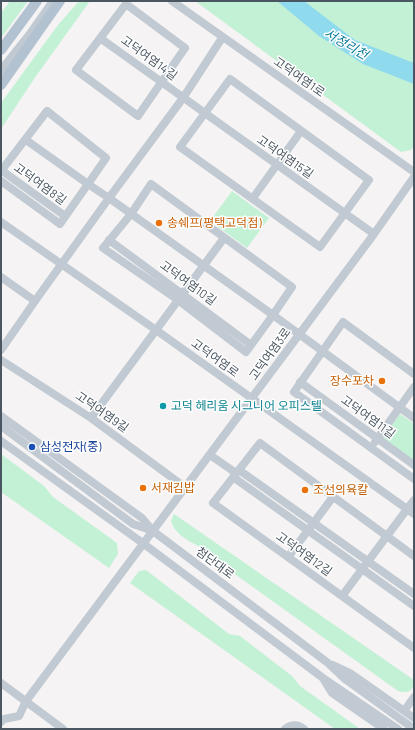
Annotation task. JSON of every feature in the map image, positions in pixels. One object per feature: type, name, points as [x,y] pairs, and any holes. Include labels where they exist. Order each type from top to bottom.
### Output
[{"type":"main road","points":[[3,58],[37,1]]},
{"type":"main road","points":[[1,84],[60,1]]},
{"type":"street","points":[[1,70],[3,58],[14,48],[48,1]]},
{"type":"street","points":[[3,58],[29,35],[53,1]]},
{"type":"street","name":"고덕여염1로","points":[[172,1],[222,38],[414,172]]},
{"type":"street","points":[[126,4],[185,48],[138,116],[76,70],[100,38],[126,4]]},
{"type":"street","name":"고덕여염14길","points":[[100,38],[183,98]]},
{"type":"street","points":[[1,350],[109,198],[183,98],[222,38]]},
{"type":"street","points":[[3,58],[28,46]]},
{"type":"street","points":[[230,79],[369,180],[346,214],[320,247],[180,147],[204,113],[230,79]]},
{"type":"street","name":"고덕여염15길","points":[[183,98],[374,234]]},
{"type":"street","name":"고덕여염8길","points":[[47,111],[106,158],[65,216],[1,171],[47,111]]},
{"type":"street","points":[[252,198],[301,131]]},
{"type":"street","points":[[26,140],[131,214]]},
{"type":"street","name":"고덕여염3로","points":[[1,722],[4,719],[19,716],[26,701],[252,399],[374,234],[414,177]]},
{"type":"street","points":[[1,181],[60,224],[65,216]]},
{"type":"street","name":"고덕여염10길","points":[[151,184],[224,238],[292,287],[251,345],[180,297],[109,240],[131,214],[151,184]]},
{"type":"street","name":"고덕여염10길","points":[[131,214],[273,315],[298,336],[322,352]]},
{"type":"street","name":"고덕여염로","points":[[1,222],[411,511]]},
{"type":"street","points":[[90,418],[224,238]]},
{"type":"street","points":[[1,276],[35,301]]},
{"type":"street","points":[[414,374],[343,322],[294,392],[414,478]]},
{"type":"street","points":[[322,352],[414,418]]},
{"type":"street","name":"고덕여염9길","points":[[1,360],[90,418],[186,488]]},
{"type":"street","name":"고덕여염11길","points":[[300,382],[414,465]]},
{"type":"street","points":[[370,447],[414,387]]},
{"type":"street","name":"첨단대로","points":[[1,416],[142,518],[153,531],[328,663],[344,679],[414,729]]},
{"type":"street","points":[[1,426],[133,524],[153,531]]},
{"type":"street","points":[[1,431],[20,448],[32,463]]},
{"type":"street","points":[[1,442],[32,463],[65,490],[144,544],[323,678],[398,729]]},
{"type":"street","name":"고덕여염12길","points":[[414,556],[260,443],[213,503],[414,648]]},
{"type":"street","points":[[210,455],[308,530],[414,606]]},
{"type":"street","points":[[236,474],[314,524],[414,594]]},
{"type":"street","points":[[288,557],[333,497]]},
{"type":"street","points":[[342,596],[387,536],[411,511],[414,500]]},
{"type":"street","points":[[328,663],[350,673],[414,718]]},
{"type":"street","points":[[323,678],[332,693],[384,729]]},
{"type":"street","points":[[1,683],[63,729]]},
{"type":"street","points":[[404,711],[414,697]]},
{"type":"street","points":[[285,729],[292,725],[299,726],[304,729]]},
{"type":"green space","points":[[10,1],[28,1],[1,38],[1,13]]},
{"type":"green space","points":[[79,1],[90,1],[36,76],[1,129],[1,103],[58,25]]},
{"type":"green space","points":[[195,1],[414,1],[414,146],[411,150],[401,152]]},
{"type":"green space","points":[[232,191],[269,218],[247,248],[210,221]]},
{"type":"green space","points":[[400,414],[414,424],[414,462],[382,437]]},
{"type":"green space","points":[[1,454],[44,486],[53,497],[117,543],[118,554],[109,568],[1,492]]},
{"type":"green space","points":[[174,514],[414,680],[412,689],[407,692],[398,691],[232,572],[213,555],[183,537],[171,521]]},
{"type":"green space","points":[[146,570],[229,634],[240,636],[292,676],[300,686],[360,729],[335,729],[130,583],[139,571]]},
{"type":"water","name":"서정리천","points":[[277,1],[304,1],[355,40],[414,63],[414,84],[363,64],[319,36]]},
{"type":"place","name":"송쉐프(평택고덕점)","points":[[159,223]]},
{"type":"place","name":"장수포차","points":[[382,381]]},
{"type":"place","name":"고덕 헤리움 시그니어 오피스텔","points":[[163,406]]},
{"type":"place","name":"삼성전자(중)","points":[[32,447]]},
{"type":"place","name":"서재김밥","points":[[143,488]]},
{"type":"place","name":"조선의육칼","points":[[305,490]]}]
